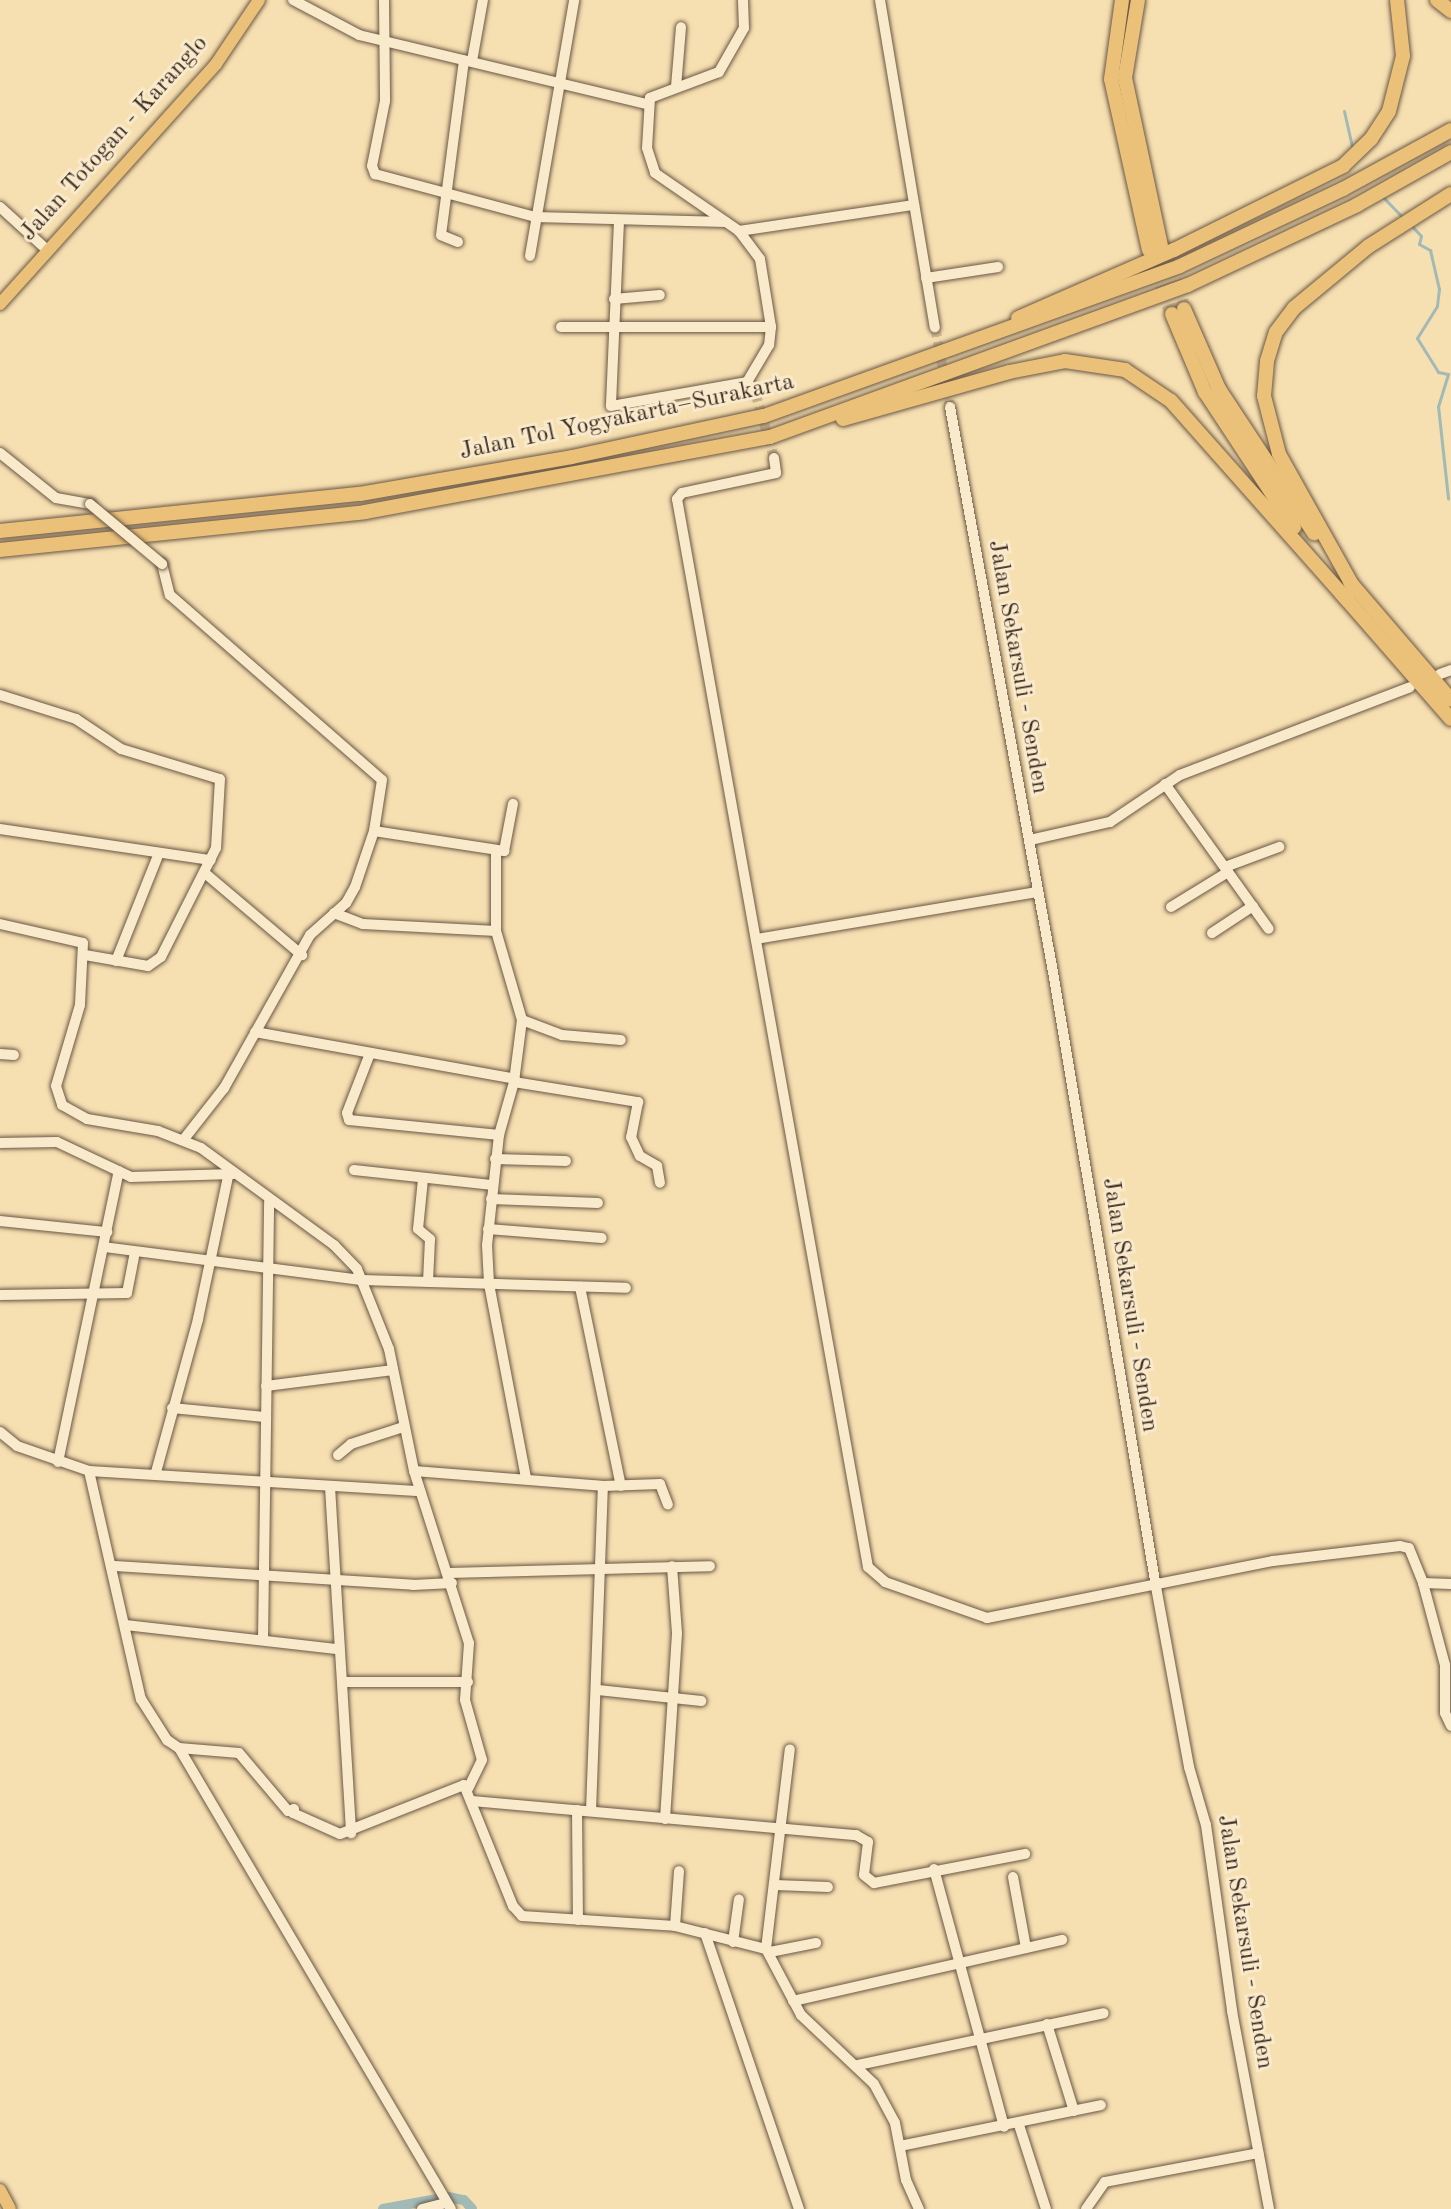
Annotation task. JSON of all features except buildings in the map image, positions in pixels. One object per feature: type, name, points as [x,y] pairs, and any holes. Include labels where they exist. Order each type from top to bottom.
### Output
[{"type":"highway","points":[[1122,0],[1111,79],[1155,248],[1125,78],[1138,0]]},
{"type":"highway","points":[[893,372],[1174,250],[1343,166],[1371,139],[1389,111],[1403,56],[1397,0]]},
{"type":"highway","points":[[1437,0],[1451,11]]},
{"type":"highway","name":"Jalan Tol Yogyakarta–Surakarta","points":[[0,531],[360,494],[572,457],[764,416],[1180,266],[1343,189],[1451,130]]},
{"type":"highway","name":"Jalan Tol Yogyakarta–Surakarta","points":[[0,550],[365,512],[576,476],[770,437],[1188,285],[1357,205],[1451,152]]},
{"type":"highway","points":[[1351,595],[1279,454],[1264,396],[1267,361],[1276,332],[1294,308],[1369,246],[1451,194]]},
{"type":"highway","points":[[1178,311],[1251,446],[1351,595],[1451,719]]},
{"type":"highway","points":[[770,437],[1009,372],[1065,361],[1102,363],[1136,376],[1171,401],[1451,700]]},
{"type":"main road","name":"Jalan Totogan - Karanglo","points":[[0,304],[46,249],[216,64],[259,0]]},
{"type":"main road","points":[[0,2190],[10,2209]]},
{"type":"street","points":[[293,0],[347,32],[647,104]]},
{"type":"street","points":[[384,0],[385,101],[372,170],[449,197],[535,217],[726,222]]},
{"type":"street","points":[[458,242],[441,235],[468,61],[483,0]]},
{"type":"street","points":[[530,256],[574,0]]},
{"type":"street","points":[[619,221],[611,406],[747,382],[769,345],[771,327],[760,259],[739,231],[651,167],[647,104],[653,95],[719,72],[744,28],[743,0]]},
{"type":"street","points":[[880,0],[935,327]]},
{"type":"street","points":[[676,87],[681,27]]},
{"type":"street","points":[[739,231],[914,205]]},
{"type":"street","points":[[0,207],[46,249]]},
{"type":"street","points":[[926,278],[998,267]]},
{"type":"street","points":[[614,299],[660,295]]},
{"type":"street","points":[[561,327],[771,327]]},
{"type":"street","points":[[747,382],[755,392]]},
{"type":"street","name":"Jalan Sekarsuli - Senden","points":[[950,407],[1030,840],[1156,1587],[1189,1767],[1206,1825],[1232,2011],[1269,2209]]},
{"type":"street","points":[[0,453],[56,498],[90,504],[162,564],[171,596],[382,780],[374,831],[355,887],[334,913],[318,923],[224,1088],[184,1139]]},
{"type":"street","points":[[774,458],[776,473],[682,493],[677,499],[862,1547],[872,1573],[987,1618],[1156,1587],[1273,1561],[1400,1546],[1409,1548],[1423,1583],[1445,1665],[1445,1713],[1451,1726]]},
{"type":"street","points":[[1030,840],[1110,822],[1165,784],[1410,687]]},
{"type":"street","points":[[0,695],[76,719],[121,749],[220,779],[219,830],[211,860],[158,961],[148,966],[85,955]]},
{"type":"street","points":[[1165,784],[1269,929]]},
{"type":"street","points":[[374,831],[496,851],[509,847],[513,804]]},
{"type":"street","points":[[0,829],[211,860]]},
{"type":"street","points":[[1171,907],[1227,870],[1279,847]]},
{"type":"street","points":[[496,851],[496,931],[522,1020],[514,1081],[495,1159],[488,1229],[489,1284],[526,1478]]},
{"type":"street","points":[[116,961],[159,853]]},
{"type":"street","points":[[206,874],[302,955]]},
{"type":"street","points":[[756,939],[1038,892]]},
{"type":"street","points":[[1212,933],[1253,906]]},
{"type":"street","points":[[334,913],[363,924],[496,931]]},
{"type":"street","points":[[0,924],[78,938],[85,955],[80,1005],[57,1078],[58,1098],[87,1119],[184,1139],[342,1251],[362,1280],[393,1370],[414,1471],[469,1643],[466,1706],[482,1747],[479,1770],[468,1789]]},
{"type":"street","points":[[522,1020],[562,1035],[621,1040]]},
{"type":"street","points":[[255,1032],[369,1056],[638,1102],[631,1137],[640,1156],[657,1166],[660,1183]]},
{"type":"street","points":[[0,1054],[14,1055]]},
{"type":"street","points":[[369,1056],[347,1113],[349,1120],[499,1135]]},
{"type":"street","points":[[0,1143],[57,1142],[139,1177],[231,1175]]},
{"type":"street","points":[[495,1159],[566,1161]]},
{"type":"street","points":[[354,1170],[493,1185]]},
{"type":"street","points":[[58,1462],[119,1171]]},
{"type":"street","points":[[156,1472],[231,1175]]},
{"type":"street","points":[[423,1179],[418,1229],[430,1239],[428,1282]]},
{"type":"street","points":[[491,1199],[598,1203]]},
{"type":"street","points":[[263,1640],[269,1202]]},
{"type":"street","points":[[0,1221],[107,1232]]},
{"type":"street","points":[[488,1229],[602,1238]]},
{"type":"street","points":[[104,1247],[209,1264],[362,1280],[626,1288]]},
{"type":"street","points":[[0,1295],[129,1292],[135,1252]]},
{"type":"street","points":[[580,1287],[621,1486]]},
{"type":"street","points":[[266,1386],[393,1370]]},
{"type":"street","points":[[172,1408],[265,1417]]},
{"type":"street","points":[[338,1455],[351,1444],[403,1427]]},
{"type":"street","points":[[0,1432],[17,1446],[89,1471],[156,1472],[266,1483],[420,1491]]},
{"type":"street","points":[[89,1471],[115,1566],[144,1706],[161,1733],[179,1748],[449,2206],[422,2209]]},
{"type":"street","points":[[414,1471],[603,1486],[660,1484],[668,1505]]},
{"type":"street","points":[[591,1811],[604,1568],[603,1486]]},
{"type":"street","points":[[330,1487],[332,1580],[351,1833]]},
{"type":"street","points":[[115,1566],[332,1580],[710,1566]]},
{"type":"street","points":[[665,1819],[673,1697],[672,1566]]},
{"type":"street","points":[[1423,1583],[1451,1584]]},
{"type":"street","points":[[126,1625],[338,1649]]},
{"type":"street","points":[[342,1682],[468,1682]]},
{"type":"street","points":[[598,1690],[701,1701]]},
{"type":"street","points":[[179,1748],[239,1753],[288,1811],[294,1809],[293,1813],[333,1832],[351,1833],[462,1785],[468,1789],[518,1914],[675,1926],[768,1951],[816,1943]]},
{"type":"street","points":[[790,1749],[768,1951],[806,2021],[858,2065],[891,2114],[906,2180],[919,2209]]},
{"type":"street","points":[[472,1801],[863,1837],[868,1842],[864,1875],[869,1882],[1025,1854]]},
{"type":"street","points":[[577,1810],[578,1920]]},
{"type":"street","points":[[934,1869],[982,2036],[1004,2127]]},
{"type":"street","points":[[675,1926],[679,1871]]},
{"type":"street","points":[[1013,1877],[1026,1948]]},
{"type":"street","points":[[775,1885],[828,1887]]},
{"type":"street","points":[[733,1942],[739,1899]]},
{"type":"street","points":[[705,1933],[799,2209]]},
{"type":"street","points":[[793,2001],[1062,1940]]},
{"type":"street","points":[[858,2065],[982,2036],[1104,2013]]},
{"type":"street","points":[[1047,2024],[1074,2111]]},
{"type":"street","points":[[900,2146],[1019,2125],[1101,2105]]},
{"type":"street","points":[[1019,2125],[1046,2209]]},
{"type":"street","points":[[1086,2209],[1095,2190],[1105,2182],[1258,2153]]},
{"type":"waterway","points":[[1344,111],[1353,151]]},
{"type":"waterway","points":[[1382,196],[1404,219]]},
{"type":"waterway","points":[[1410,224],[1421,236],[1419,244],[1430,250],[1439,289],[1437,306],[1417,338],[1438,372],[1448,374],[1438,406],[1448,498]]},
{"type":"waterway","points":[[383,2209],[448,2197],[464,2200],[472,2209]]},
{"type":"tunnel","points":[[1167,261],[1184,309]]},
{"type":"tunnel","points":[[1155,265],[1172,314]]},
{"type":"tunnel","points":[[935,327],[950,407]]},
{"type":"tunnel","points":[[755,392],[774,458]]}]
